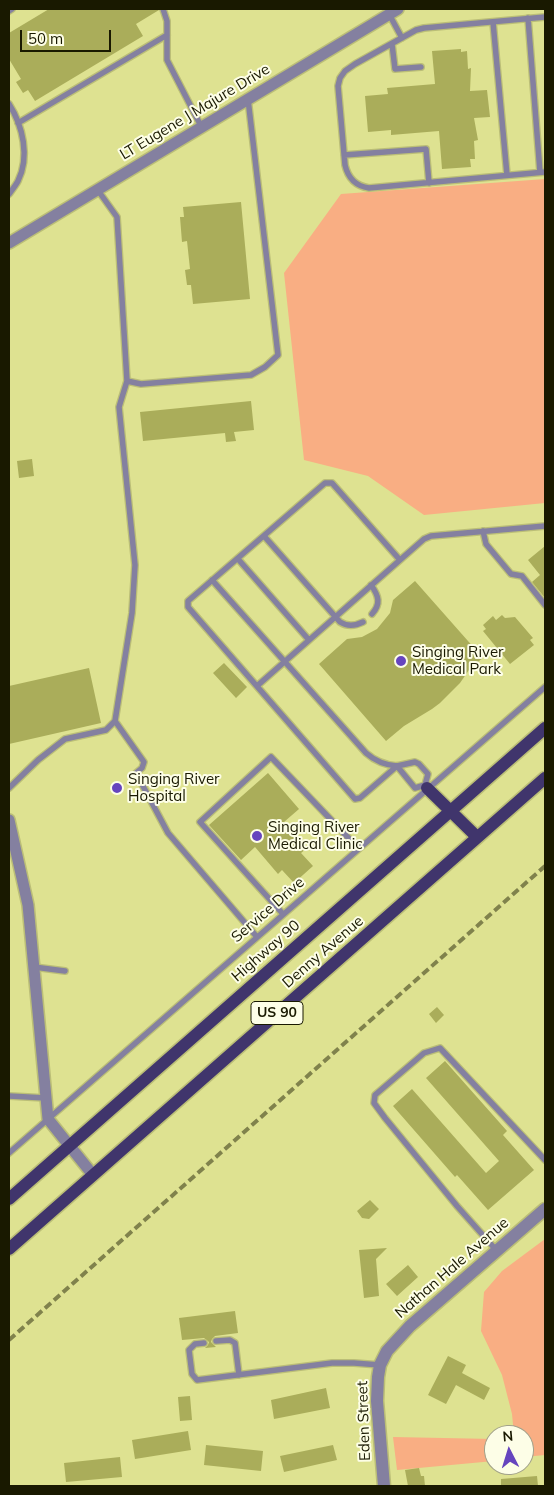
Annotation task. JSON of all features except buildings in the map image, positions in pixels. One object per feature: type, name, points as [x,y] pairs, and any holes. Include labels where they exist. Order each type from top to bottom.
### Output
[{"type":"main road","name":"Highway 90","points":[[9,1198],[545,728]]},
{"type":"main road","name":"Denny Avenue","points":[[9,1248],[545,778]]},
{"type":"main road","points":[[426,787],[477,837]]},
{"type":"street","name":"LT Eugene J Majure Drive","points":[[9,243],[393,12]]},
{"type":"street","points":[[9,820],[28,905],[48,1119],[93,1175]]},
{"type":"street","name":"Nathan Hale Avenue","points":[[383,1360],[396,1340],[410,1326],[545,1209]]},
{"type":"street","name":"Eden Street","points":[[383,1360],[378,1377],[377,1401],[384,1486]]},
{"type":"lane","points":[[163,9],[167,21],[167,60],[201,126]]},
{"type":"lane","points":[[393,12],[402,38]]},
{"type":"lane","points":[[528,18],[543,172],[369,188],[360,187],[352,180],[347,172],[344,155],[338,86],[340,78],[345,71],[416,30],[424,28],[528,18],[545,17]]},
{"type":"lane","points":[[493,22],[507,175]]},
{"type":"lane","points":[[18,123],[167,36]]},
{"type":"lane","points":[[392,44],[395,69],[421,67]]},
{"type":"lane","points":[[127,381],[141,384],[251,374],[265,367],[278,355],[248,99]]},
{"type":"lane","points":[[9,104],[22,134],[24,152],[24,168],[18,182],[9,194]]},
{"type":"lane","points":[[344,155],[426,149],[429,183]]},
{"type":"lane","points":[[9,788],[38,760],[65,739],[106,730],[115,721],[132,614],[135,566],[119,407],[127,381],[117,217],[97,189]]},
{"type":"lane","points":[[397,766],[360,798],[355,799],[188,607],[188,601],[328,482],[332,483],[400,560]]},
{"type":"lane","points":[[257,686],[428,537],[545,526]]},
{"type":"lane","points":[[483,531],[486,544],[511,574],[522,576],[545,605]]},
{"type":"lane","points":[[264,536],[336,617],[349,625],[363,622]]},
{"type":"lane","points":[[238,558],[309,640]]},
{"type":"lane","points":[[212,580],[373,760],[382,764],[397,766],[414,762],[419,764],[428,774],[426,787],[415,788],[397,766]]},
{"type":"lane","points":[[371,585],[378,599],[378,604],[372,614]]},
{"type":"lane","name":"Service Drive","points":[[9,1153],[426,787],[545,687]]},
{"type":"lane","points":[[115,721],[144,762],[142,768],[136,773],[168,833],[257,937]]},
{"type":"lane","points":[[283,914],[200,822],[271,757],[358,848]]},
{"type":"lane","points":[[34,967],[65,971]]},
{"type":"lane","points":[[497,1251],[457,1206],[385,1118],[374,1103],[375,1095],[424,1053],[440,1048],[545,1160]]},
{"type":"lane","points":[[9,1096],[46,1098]]},
{"type":"lane","points":[[216,1341],[230,1340],[234,1343],[239,1374]]},
{"type":"lane","points":[[204,1342],[196,1344],[189,1350],[192,1374],[197,1380],[332,1363],[383,1360]]},
{"type":"shaded area","points":[[545,179],[545,503],[424,515],[368,476],[304,460],[284,273],[341,194]]},
{"type":"shaded area","points":[[545,1239],[545,1455],[534,1456],[534,1425],[513,1425],[502,1375],[481,1331],[484,1292],[502,1271]]},
{"type":"shaded area","points":[[393,1437],[484,1439],[484,1462],[397,1470]]},
{"type":"railway","points":[[9,1340],[545,866]]},
{"type":"place","name":"Singing River Medical Park","points":[[401,661]]},
{"type":"place","name":"Singing River Hospital","points":[[117,788]]},
{"type":"place","name":"Singing River Medical Clinic","points":[[257,836]]}]
